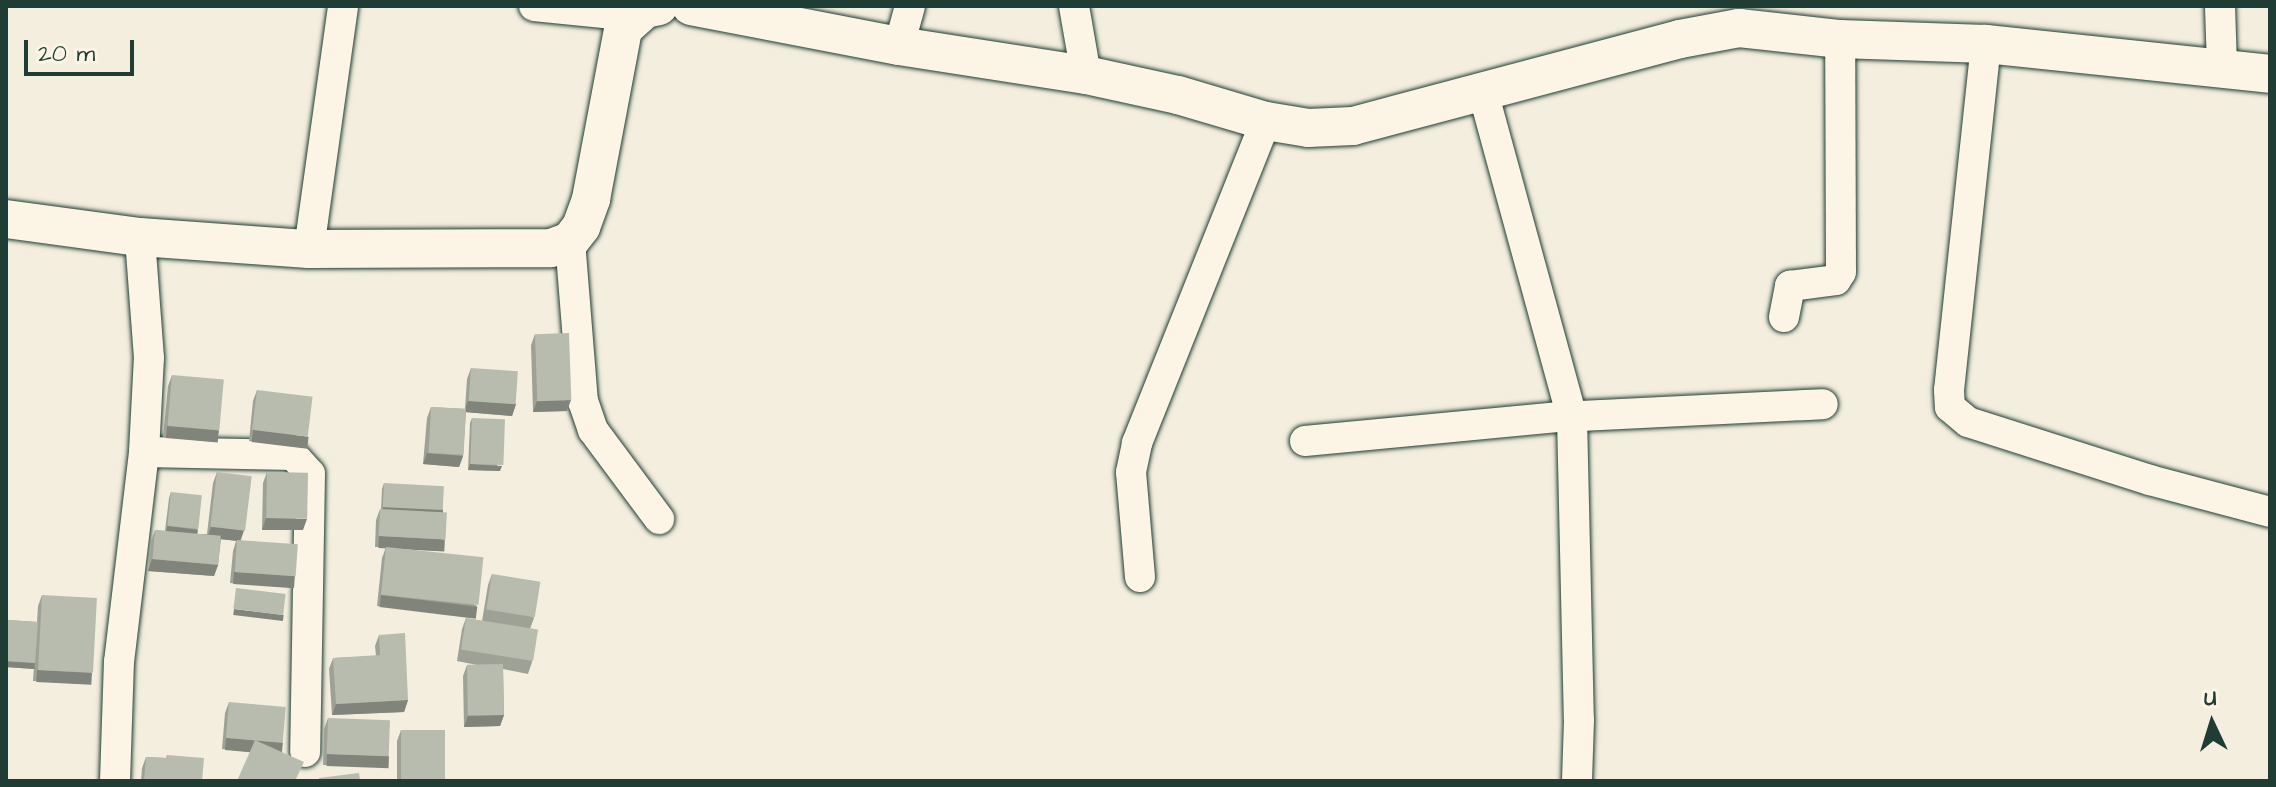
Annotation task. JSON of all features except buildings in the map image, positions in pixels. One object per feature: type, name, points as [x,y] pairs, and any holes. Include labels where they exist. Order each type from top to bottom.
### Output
[{"type":"street","points":[[309,249],[343,6]]},
{"type":"street","points":[[534,6],[646,11]]},
{"type":"street","points":[[691,6],[899,46],[1086,75],[1178,95],[1266,121],[1308,128],[1353,126],[1680,39],[1740,17],[1840,39],[1986,44],[2222,66],[2270,74]]},
{"type":"street","points":[[899,46],[910,6]]},
{"type":"street","points":[[1074,6],[1086,75]]},
{"type":"street","points":[[2220,6],[2222,66]]},
{"type":"street","points":[[6,219],[140,237],[309,249],[535,249],[570,241],[581,227],[591,199],[618,44],[646,11]]},
{"type":"street","points":[[1784,317],[1790,286],[1836,280],[1841,272],[1840,39]]},
{"type":"street","points":[[1986,44],[1949,390],[1950,407],[1968,422],[1983,427],[2150,480],[2270,512]]},
{"type":"street","points":[[1483,92],[1572,417],[1579,720],[1577,781]]},
{"type":"street","points":[[1140,577],[1131,472],[1137,443],[1266,121]]},
{"type":"street","points":[[115,781],[119,662],[144,452],[149,358],[140,237]]},
{"type":"street","points":[[570,241],[583,401],[593,430],[659,519]]},
{"type":"street","points":[[1305,441],[1572,417],[1823,404]]},
{"type":"street","points":[[144,452],[293,455],[310,474],[305,752]]}]
